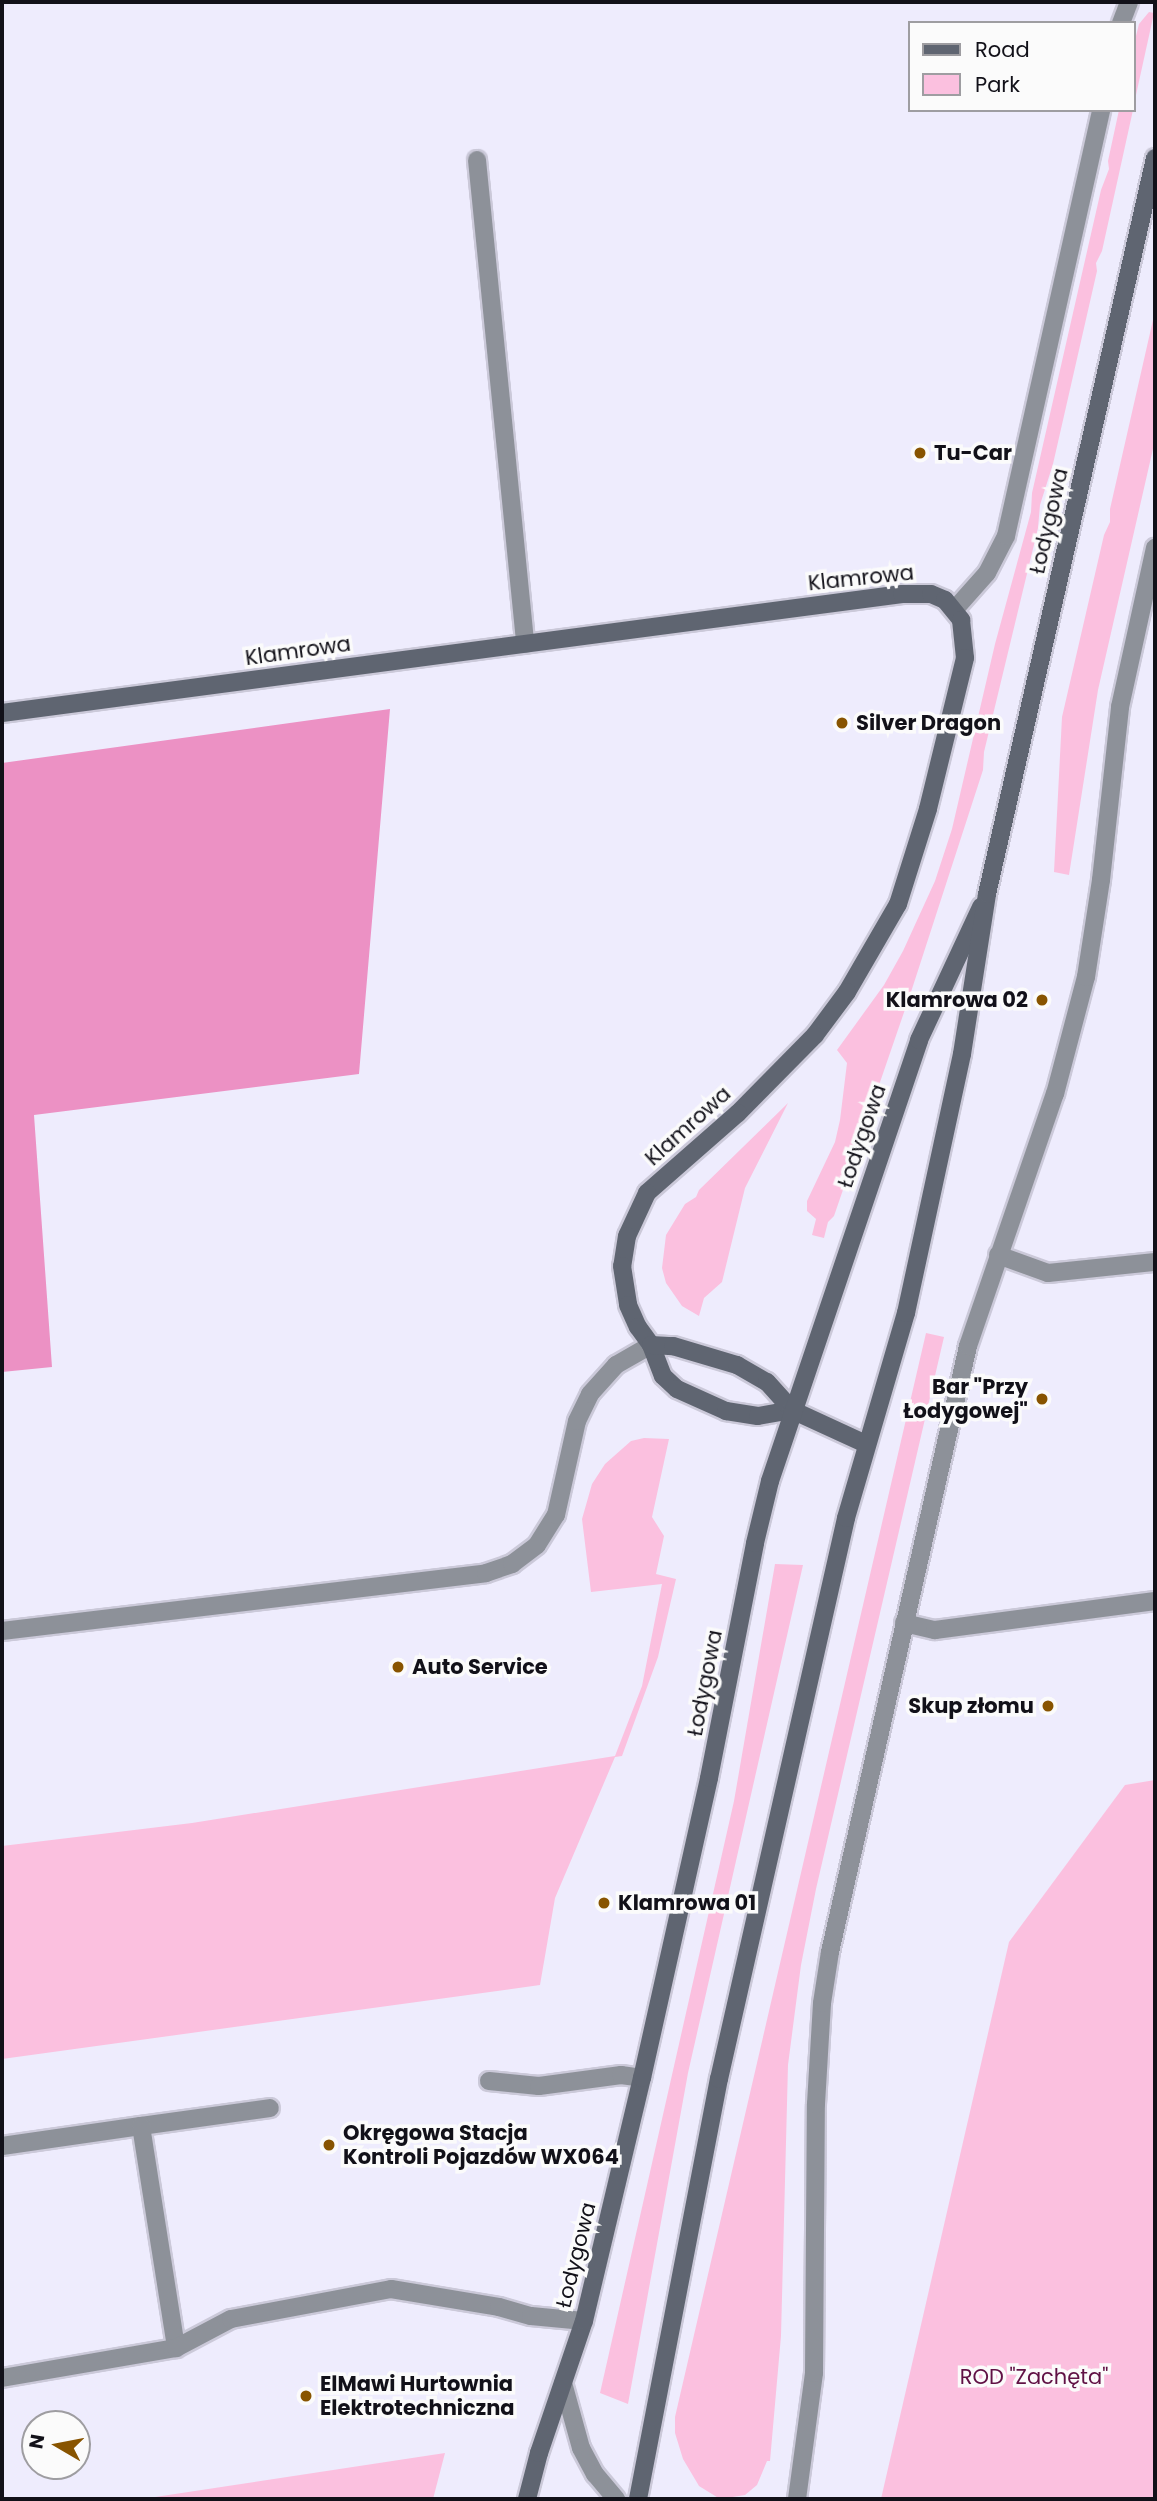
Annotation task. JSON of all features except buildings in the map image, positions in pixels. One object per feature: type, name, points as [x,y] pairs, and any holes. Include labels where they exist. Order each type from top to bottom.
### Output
[{"type":"main road","name":"Łodygowa","points":[[638,2499],[719,2078],[846,1518],[906,1313],[962,1054],[987,894],[1155,158]]},
{"type":"main road","name":"Klamrowa","points":[[2,713],[902,594],[931,594],[955,608],[965,637],[965,657],[928,809],[898,904],[847,992],[816,1035],[756,1096],[647,1194],[635,1214],[622,1266],[628,1305],[638,1327],[651,1345],[663,1376],[677,1389],[726,1411],[758,1416],[792,1410]]},
{"type":"main road","name":"Łodygowa","points":[[527,2499],[584,2321],[709,1778],[754,1544],[792,1410],[919,1040],[987,894]]},
{"type":"main road","points":[[651,1345],[673,1346],[737,1365],[766,1382],[792,1410],[866,1444]]},
{"type":"street","points":[[1122,21],[1129,2]]},
{"type":"street","points":[[955,608],[987,573],[1006,536],[1101,112]]},
{"type":"street","points":[[477,160],[525,644]]},
{"type":"street","points":[[797,2499],[814,2373],[816,2104],[822,2003],[840,1902],[956,1391],[998,1255],[1055,1094],[1086,977],[1098,901],[1120,707],[1155,548]]},
{"type":"street","points":[[998,1255],[1048,1273],[1155,1262]]},
{"type":"street","points":[[2,1631],[499,1569],[526,1556],[550,1527],[556,1515],[577,1421],[590,1394],[616,1365],[651,1345]]},
{"type":"street","points":[[904,1623],[935,1630],[1155,1601]]},
{"type":"street","points":[[489,2081],[539,2086],[621,2075],[642,2078]]},
{"type":"street","points":[[2,2146],[270,2108]]},
{"type":"street","points":[[141,2126],[176,2348]]},
{"type":"street","points":[[2,2378],[176,2348],[230,2319],[391,2289],[499,2307],[531,2316],[584,2321]]},
{"type":"street","points":[[563,2383],[582,2448],[595,2474],[616,2499]]},
{"type":"green space","points":[[1149,12],[1154,13],[1136,95],[1136,36],[1139,24]]},
{"type":"green space","points":[[1119,112],[1133,112],[1102,251],[1096,263],[1097,271],[1053,464],[1040,505],[1038,528],[984,752],[983,770],[834,1216],[828,1222],[824,1238],[812,1235],[816,1219],[807,1211],[807,1201],[835,1142],[840,1120],[847,1063],[837,1050],[884,985],[903,951],[935,881],[952,829],[995,644],[1031,512],[1032,493],[1101,190],[1109,169],[1108,161]]},
{"type":"green space","points":[[1155,311],[1155,440],[1098,690],[1069,875],[1054,872],[1062,717],[1104,535],[1110,522],[1110,509]]},
{"type":"green space","points":[[788,1103],[745,1188],[722,1282],[704,1298],[699,1316],[682,1306],[666,1283],[662,1268],[666,1235],[685,1204],[696,1197],[699,1190]]},
{"type":"green space","points":[[926,1333],[944,1337],[816,1889],[801,1965],[788,2065],[781,2336],[770,2461],[767,2461],[757,2485],[745,2495],[720,2499],[699,2486],[683,2459],[675,2433],[675,2417]]},
{"type":"green space","points":[[644,1438],[669,1439],[652,1517],[664,1536],[656,1574],[676,1579],[658,1657],[622,1756],[615,1757],[555,1898],[540,1985],[2,2059],[2,1846],[192,1823],[615,1756],[642,1686],[662,1584],[591,1592],[582,1519],[592,1484],[605,1464],[631,1441]]},
{"type":"green space","points":[[775,1564],[803,1565],[688,2073],[628,2404],[600,2393],[734,1801]]},
{"type":"green space","name":"ROD \"Zachęta\"","points":[[1155,1780],[1155,2499],[881,2499],[1009,1942],[1125,1785]]},
{"type":"green space","points":[[445,2453],[433,2499],[142,2499]]},
{"type":"shaded area","points":[[390,709],[359,1074],[34,1115],[52,1367],[2,1372],[2,763]]},
{"type":"place","name":"Tu-Car","points":[[920,453]]},
{"type":"place","name":"Silver Dragon","points":[[842,723]]},
{"type":"place","name":"Klamrowa 02","points":[[1042,1000]]},
{"type":"place","name":"Bar \"Przy Łodygowej\"","points":[[1042,1399]]},
{"type":"place","name":"Auto Service","points":[[398,1667]]},
{"type":"place","name":"Skup złomu","points":[[1048,1706]]},
{"type":"place","name":"Klamrowa 01","points":[[604,1903]]},
{"type":"place","name":"Okręgowa Stacja Kontroli Pojazdów WX064","points":[[329,2145]]},
{"type":"place","name":"ElMawi Hurtownia Elektrotechniczna","points":[[306,2396]]}]
